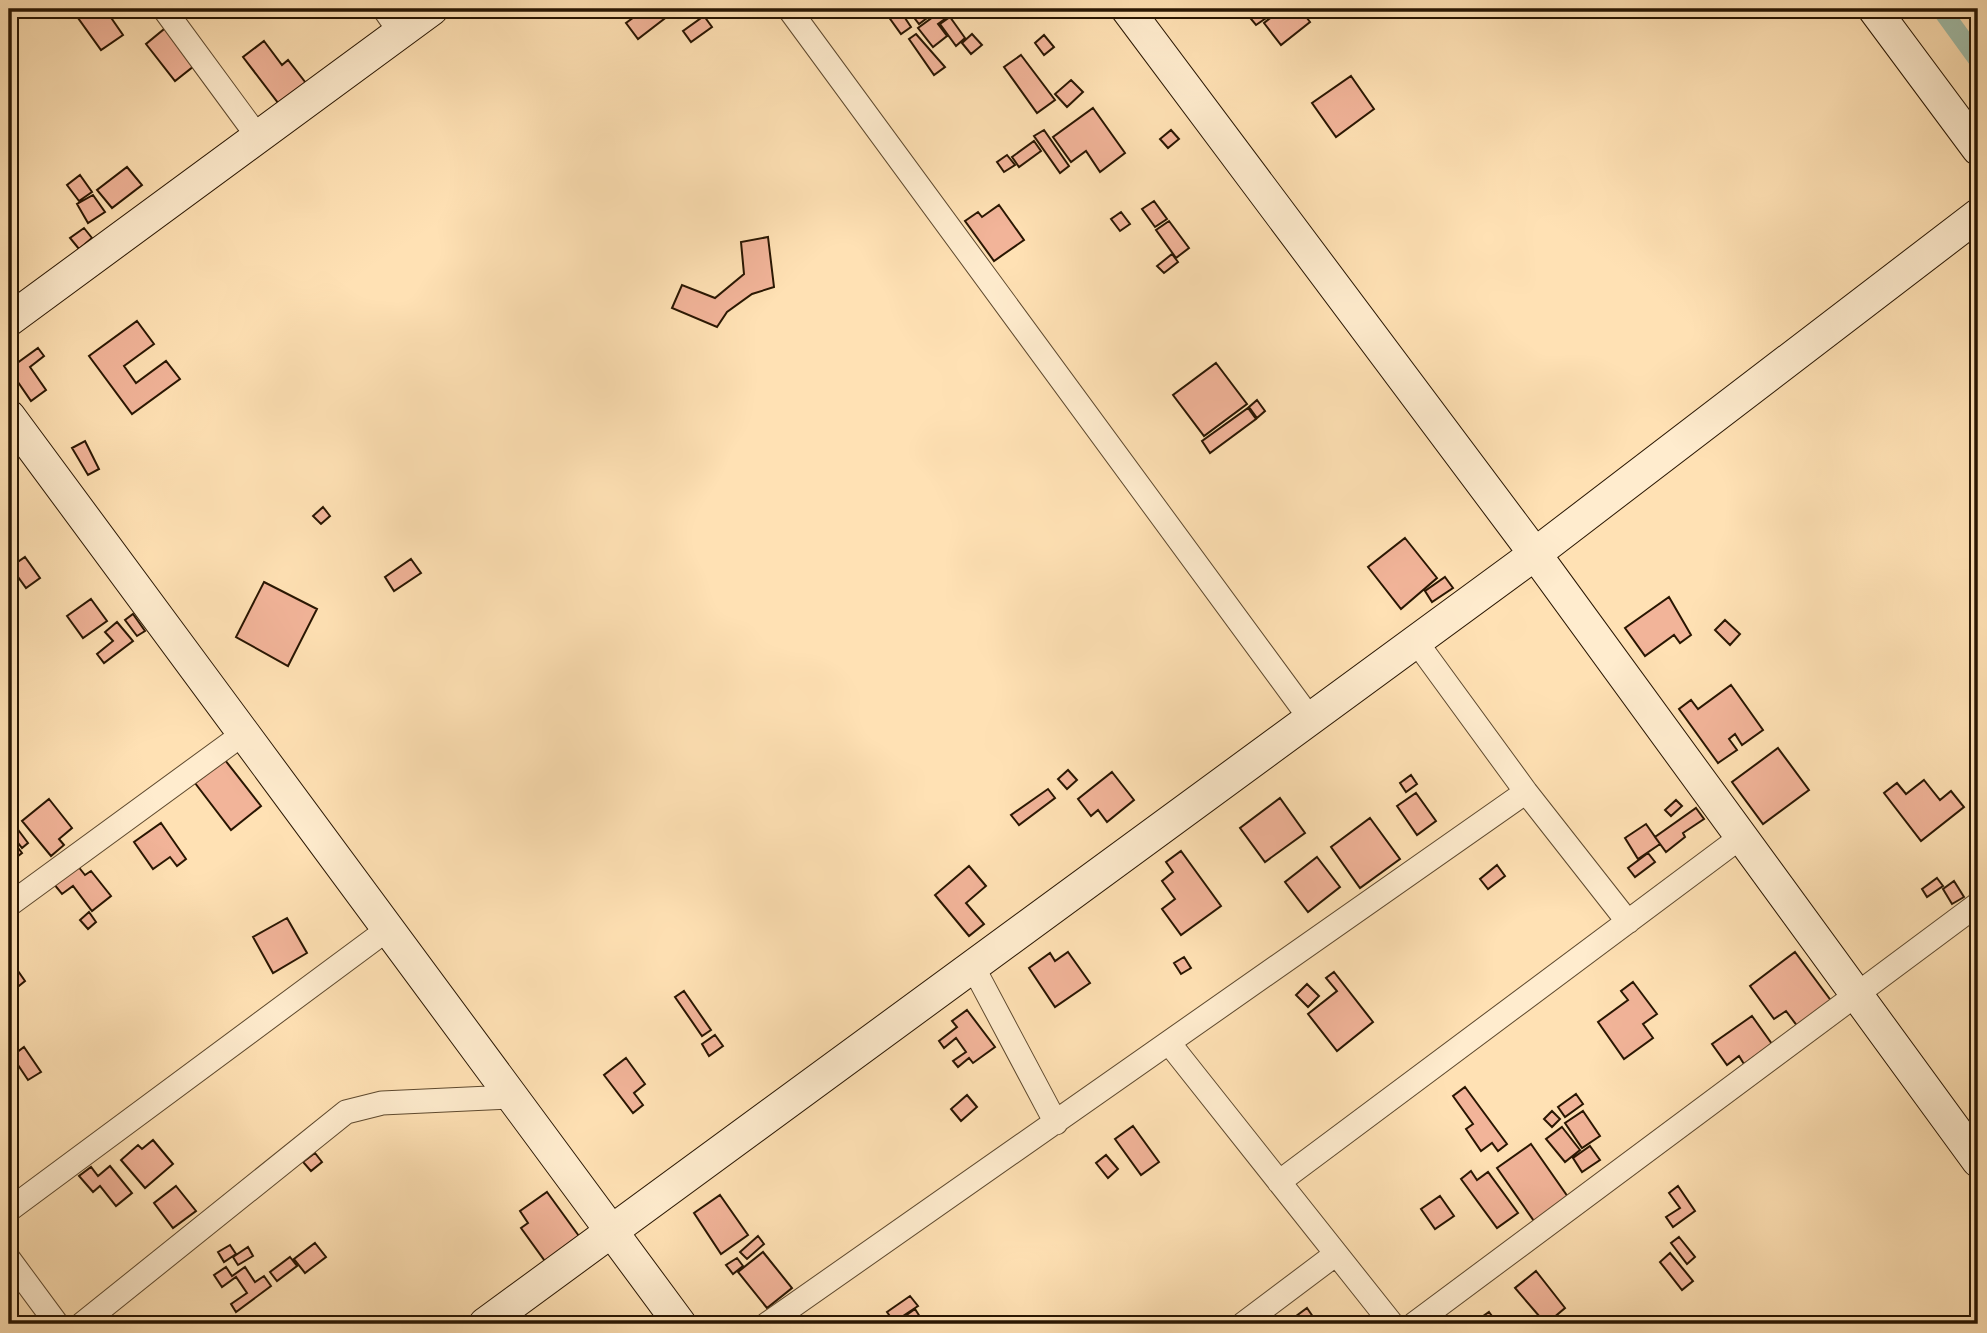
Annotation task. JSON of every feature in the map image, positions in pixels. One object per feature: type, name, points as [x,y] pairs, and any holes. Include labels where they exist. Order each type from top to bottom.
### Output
[{"type":"street","points":[[164,9],[258,137]]},
{"type":"street","points":[[9,320],[258,137],[392,20],[432,9]]},
{"type":"street","points":[[789,9],[1309,718]]},
{"type":"street","points":[[1127,9],[1535,554],[1978,1161]]},
{"type":"street","points":[[1874,9],[1978,149]]},
{"type":"street","points":[[485,1324],[1535,554],[1978,215]]},
{"type":"street","points":[[9,416],[680,1324]]},
{"type":"street","points":[[1416,640],[1526,792],[1628,922]]},
{"type":"street","points":[[9,905],[243,734]]},
{"type":"street","points":[[766,1324],[1526,792]]},
{"type":"street","points":[[1279,1182],[1741,837]]},
{"type":"street","points":[[1414,1324],[1978,904]]},
{"type":"street","points":[[9,1210],[388,929]]},
{"type":"street","points":[[972,965],[1056,1123]]},
{"type":"street","points":[[1169,1043],[1392,1324]]},
{"type":"street","points":[[82,1324],[346,1112],[382,1103],[512,1097]]},
{"type":"street","points":[[1243,1324],[1336,1254]]},
{"type":"street","points":[[9,1259],[57,1324]]},
{"type":"building","points":[[105,9],[123,35],[101,50],[73,11]]},
{"type":"building","points":[[645,9],[677,9],[638,39],[626,23]]},
{"type":"building","points":[[883,9],[899,9],[911,27],[901,34]]},
{"type":"building","points":[[939,9],[919,24],[909,11]]},
{"type":"building","points":[[944,9],[949,16],[938,24],[947,36],[933,47],[918,28]]},
{"type":"building","points":[[1277,9],[1300,9],[1310,22],[1281,45],[1264,23],[1279,11]]},
{"type":"building","points":[[1264,10],[1269,16],[1256,25],[1251,19]]},
{"type":"building","points":[[704,16],[712,27],[691,42],[683,31]]},
{"type":"building","points":[[950,17],[965,38],[956,46],[940,24]]},
{"type":"building","points":[[169,25],[199,62],[175,81],[146,44]]},
{"type":"building","points":[[916,34],[945,67],[934,75],[909,39]]},
{"type":"building","points":[[972,34],[982,45],[971,54],[962,43]]},
{"type":"building","points":[[1044,35],[1054,47],[1044,55],[1035,43]]},
{"type":"building","points":[[264,41],[282,65],[288,60],[309,87],[282,108],[243,57]]},
{"type":"building","points":[[1021,55],[1055,100],[1037,113],[1004,67]]},
{"type":"building","points":[[1351,76],[1374,109],[1336,137],[1312,103]]},
{"type":"building","points":[[1071,80],[1083,92],[1067,107],[1055,94]]},
{"type":"building","points":[[1093,108],[1125,153],[1100,172],[1086,151],[1071,162],[1053,137]]},
{"type":"building","points":[[1044,130],[1069,166],[1060,173],[1034,136]]},
{"type":"building","points":[[1171,130],[1179,139],[1168,148],[1160,139]]},
{"type":"building","points":[[1034,141],[1041,151],[1019,167],[1012,157]]},
{"type":"building","points":[[1007,155],[1015,165],[1004,172],[997,162]]},
{"type":"building","points":[[127,167],[142,185],[112,208],[97,190]]},
{"type":"building","points":[[80,175],[92,192],[79,201],[67,185]]},
{"type":"building","points":[[93,195],[105,212],[88,223],[77,204]]},
{"type":"building","points":[[1154,201],[1167,219],[1155,227],[1142,209]]},
{"type":"building","points":[[999,205],[1024,240],[994,261],[965,221],[978,212],[982,217]]},
{"type":"building","points":[[1121,212],[1130,224],[1120,231],[1111,219]]},
{"type":"building","points":[[1169,221],[1189,248],[1176,258],[1156,230]]},
{"type":"building","points":[[84,228],[92,238],[79,249],[70,238]]},
{"type":"building","points":[[768,237],[774,287],[752,294],[727,312],[717,327],[672,308],[682,285],[715,298],[744,274],[741,242]]},
{"type":"building","points":[[1172,254],[1178,262],[1164,273],[1157,266]]},
{"type":"building","points":[[137,321],[154,344],[124,366],[136,383],[166,361],[180,379],[132,414],[89,356]]},
{"type":"building","points":[[38,348],[44,356],[30,367],[46,390],[31,401],[9,369]]},
{"type":"building","points":[[1216,363],[1247,404],[1204,436],[1173,395]]},
{"type":"building","points":[[1257,400],[1265,411],[1257,418],[1249,407]]},
{"type":"building","points":[[1248,408],[1256,419],[1210,453],[1202,441]]},
{"type":"building","points":[[85,441],[99,469],[88,475],[72,448]]},
{"type":"building","points":[[323,507],[330,516],[321,524],[313,516]]},
{"type":"building","points":[[1405,538],[1437,578],[1401,609],[1368,567]]},
{"type":"building","points":[[25,557],[40,578],[26,588],[18,577],[9,584],[9,568]]},
{"type":"building","points":[[411,559],[421,573],[394,591],[385,577]]},
{"type":"building","points":[[1445,577],[1453,588],[1432,602],[1425,591]]},
{"type":"building","points":[[264,582],[317,609],[288,666],[236,637]]},
{"type":"building","points":[[1669,597],[1691,635],[1680,643],[1674,635],[1645,656],[1625,628]]},
{"type":"building","points":[[91,599],[107,621],[83,638],[67,616]]},
{"type":"building","points":[[133,614],[145,631],[137,636],[125,620]]},
{"type":"building","points":[[1725,620],[1740,634],[1730,645],[1715,630]]},
{"type":"building","points":[[117,622],[133,641],[104,663],[97,654],[113,641],[105,632]]},
{"type":"building","points":[[1731,685],[1763,730],[1742,745],[1735,734],[1729,739],[1737,750],[1718,763],[1679,709],[1691,700],[1698,709]]},
{"type":"building","points":[[1778,748],[1809,790],[1763,824],[1732,782]]},
{"type":"building","points":[[225,760],[261,806],[231,830],[195,783]]},
{"type":"building","points":[[1068,770],[1077,780],[1067,789],[1058,779]]},
{"type":"building","points":[[1112,772],[1134,800],[1107,822],[1098,810],[1091,816],[1078,799]]},
{"type":"building","points":[[1411,775],[1417,784],[1406,792],[1400,783]]},
{"type":"building","points":[[1924,780],[1940,800],[1951,791],[1964,807],[1921,841],[1884,793],[1897,783],[1906,794]]},
{"type":"building","points":[[1048,789],[1055,798],[1019,825],[1011,815]]},
{"type":"building","points":[[1416,793],[1436,821],[1417,835],[1397,806]]},
{"type":"building","points":[[1280,798],[1305,833],[1265,862],[1240,828]]},
{"type":"building","points":[[49,799],[72,828],[59,839],[64,845],[51,856],[22,821]]},
{"type":"building","points":[[1676,800],[1682,806],[1671,816],[1665,810]]},
{"type":"building","points":[[1696,808],[1704,819],[1683,833],[1685,837],[1666,852],[1655,837]]},
{"type":"building","points":[[1370,818],[1400,859],[1360,888],[1331,847]]},
{"type":"building","points":[[13,823],[28,843],[22,848],[9,831]]},
{"type":"building","points":[[161,823],[186,859],[177,866],[170,857],[153,869],[134,842]]},
{"type":"building","points":[[1646,824],[1660,844],[1638,859],[1625,838]]},
{"type":"building","points":[[9,836],[22,853],[9,863]]},
{"type":"building","points":[[1181,851],[1221,906],[1181,935],[1162,909],[1175,899],[1162,881],[1173,872],[1166,862]]},
{"type":"building","points":[[1648,853],[1655,862],[1635,877],[1628,868]]},
{"type":"building","points":[[1317,857],[1340,887],[1308,912],[1285,882]]},
{"type":"building","points":[[77,865],[85,875],[91,871],[111,896],[92,911],[73,886],[62,894],[53,883]]},
{"type":"building","points":[[1497,865],[1505,876],[1488,889],[1480,879]]},
{"type":"building","points":[[969,866],[986,886],[966,903],[984,924],[969,936],[935,895]]},
{"type":"building","points":[[1937,878],[1943,886],[1927,897],[1922,889]]},
{"type":"building","points":[[1954,881],[1964,897],[1952,904],[1943,889]]},
{"type":"building","points":[[89,912],[96,922],[88,929],[80,920]]},
{"type":"building","points":[[287,918],[307,953],[273,973],[253,937]]},
{"type":"building","points":[[1068,952],[1090,983],[1055,1007],[1029,968],[1050,953],[1055,961]]},
{"type":"building","points":[[1795,952],[1832,1002],[1798,1027],[1786,1011],[1774,1019],[1750,986]]},
{"type":"building","points":[[1184,957],[1191,968],[1181,974],[1174,963]]},
{"type":"building","points":[[9,958],[25,981],[9,994]]},
{"type":"building","points":[[1334,972],[1373,1022],[1337,1051],[1308,1014],[1337,991],[1326,978]]},
{"type":"building","points":[[1633,982],[1657,1014],[1643,1024],[1653,1038],[1624,1059],[1598,1022],[1628,1000],[1621,991]]},
{"type":"building","points":[[1307,984],[1319,996],[1308,1007],[1296,995]]},
{"type":"building","points":[[684,991],[711,1030],[702,1036],[675,997]]},
{"type":"building","points":[[967,1010],[995,1047],[973,1063],[969,1058],[958,1067],[953,1061],[966,1052],[956,1038],[944,1048],[939,1041],[957,1027],[952,1021]]},
{"type":"building","points":[[1752,1016],[1772,1044],[1744,1064],[1739,1056],[1727,1065],[1712,1044]]},
{"type":"building","points":[[715,1035],[723,1046],[709,1056],[702,1044]]},
{"type":"building","points":[[24,1047],[41,1072],[28,1080],[12,1056]]},
{"type":"building","points":[[626,1058],[645,1084],[634,1093],[643,1105],[633,1113],[604,1075]]},
{"type":"building","points":[[1465,1087],[1507,1144],[1498,1151],[1492,1143],[1481,1151],[1466,1129],[1473,1124],[1453,1096]]},
{"type":"building","points":[[1576,1094],[1583,1104],[1565,1117],[1558,1107]]},
{"type":"building","points":[[967,1095],[977,1107],[961,1121],[951,1109]]},
{"type":"building","points":[[1552,1111],[1560,1119],[1552,1127],[1544,1119]]},
{"type":"building","points":[[1583,1111],[1600,1136],[1582,1148],[1565,1123]]},
{"type":"building","points":[[1133,1126],[1159,1162],[1141,1175],[1115,1139]]},
{"type":"building","points":[[1562,1127],[1580,1150],[1565,1162],[1546,1139]]},
{"type":"building","points":[[153,1140],[173,1164],[145,1188],[121,1160],[138,1145],[142,1149]]},
{"type":"building","points":[[1531,1144],[1568,1197],[1534,1221],[1497,1168]]},
{"type":"building","points":[[1590,1146],[1600,1160],[1582,1172],[1573,1158]]},
{"type":"building","points":[[315,1153],[322,1162],[311,1171],[303,1162]]},
{"type":"building","points":[[1106,1155],[1118,1169],[1108,1178],[1096,1163]]},
{"type":"building","points":[[110,1166],[132,1193],[116,1206],[100,1186],[93,1192],[79,1176],[91,1167],[98,1176]]},
{"type":"building","points":[[1471,1171],[1477,1180],[1488,1172],[1518,1213],[1497,1228],[1461,1179]]},
{"type":"building","points":[[176,1186],[196,1211],[173,1228],[154,1203]]},
{"type":"building","points":[[1678,1186],[1695,1211],[1673,1227],[1666,1217],[1680,1208],[1669,1193]]},
{"type":"building","points":[[547,1192],[584,1243],[550,1268],[521,1228],[528,1223],[520,1211]]},
{"type":"building","points":[[720,1195],[748,1235],[721,1254],[694,1213]]},
{"type":"building","points":[[1440,1196],[1454,1216],[1435,1229],[1421,1209]]},
{"type":"building","points":[[758,1236],[764,1244],[747,1259],[740,1252]]},
{"type":"building","points":[[1679,1237],[1695,1257],[1687,1264],[1671,1243]]},
{"type":"building","points":[[315,1243],[326,1257],[305,1273],[294,1259]]},
{"type":"building","points":[[230,1245],[236,1254],[224,1262],[218,1252]]},
{"type":"building","points":[[248,1247],[253,1256],[238,1265],[233,1257]]},
{"type":"building","points":[[763,1252],[792,1288],[767,1308],[738,1272]]},
{"type":"building","points":[[1670,1253],[1693,1281],[1682,1290],[1660,1262]]},
{"type":"building","points":[[290,1257],[297,1266],[277,1281],[270,1272]]},
{"type":"building","points":[[737,1258],[743,1266],[733,1274],[726,1265]]},
{"type":"building","points":[[226,1267],[232,1276],[245,1267],[255,1282],[264,1276],[271,1286],[236,1312],[231,1304],[247,1293],[236,1277],[222,1287],[214,1275]]},
{"type":"building","points":[[1536,1271],[1565,1308],[1546,1324],[1515,1288]]},
{"type":"building","points":[[910,1296],[918,1306],[894,1322],[887,1312]]},
{"type":"building","points":[[1307,1308],[1318,1324],[1289,1324],[1288,1322]]},
{"type":"building","points":[[915,1309],[922,1320],[917,1324],[894,1324]]},
{"type":"building","points":[[1489,1312],[1498,1324],[1472,1324]]},
{"type":"waterway","points":[[1941,9],[1978,60]]}]
